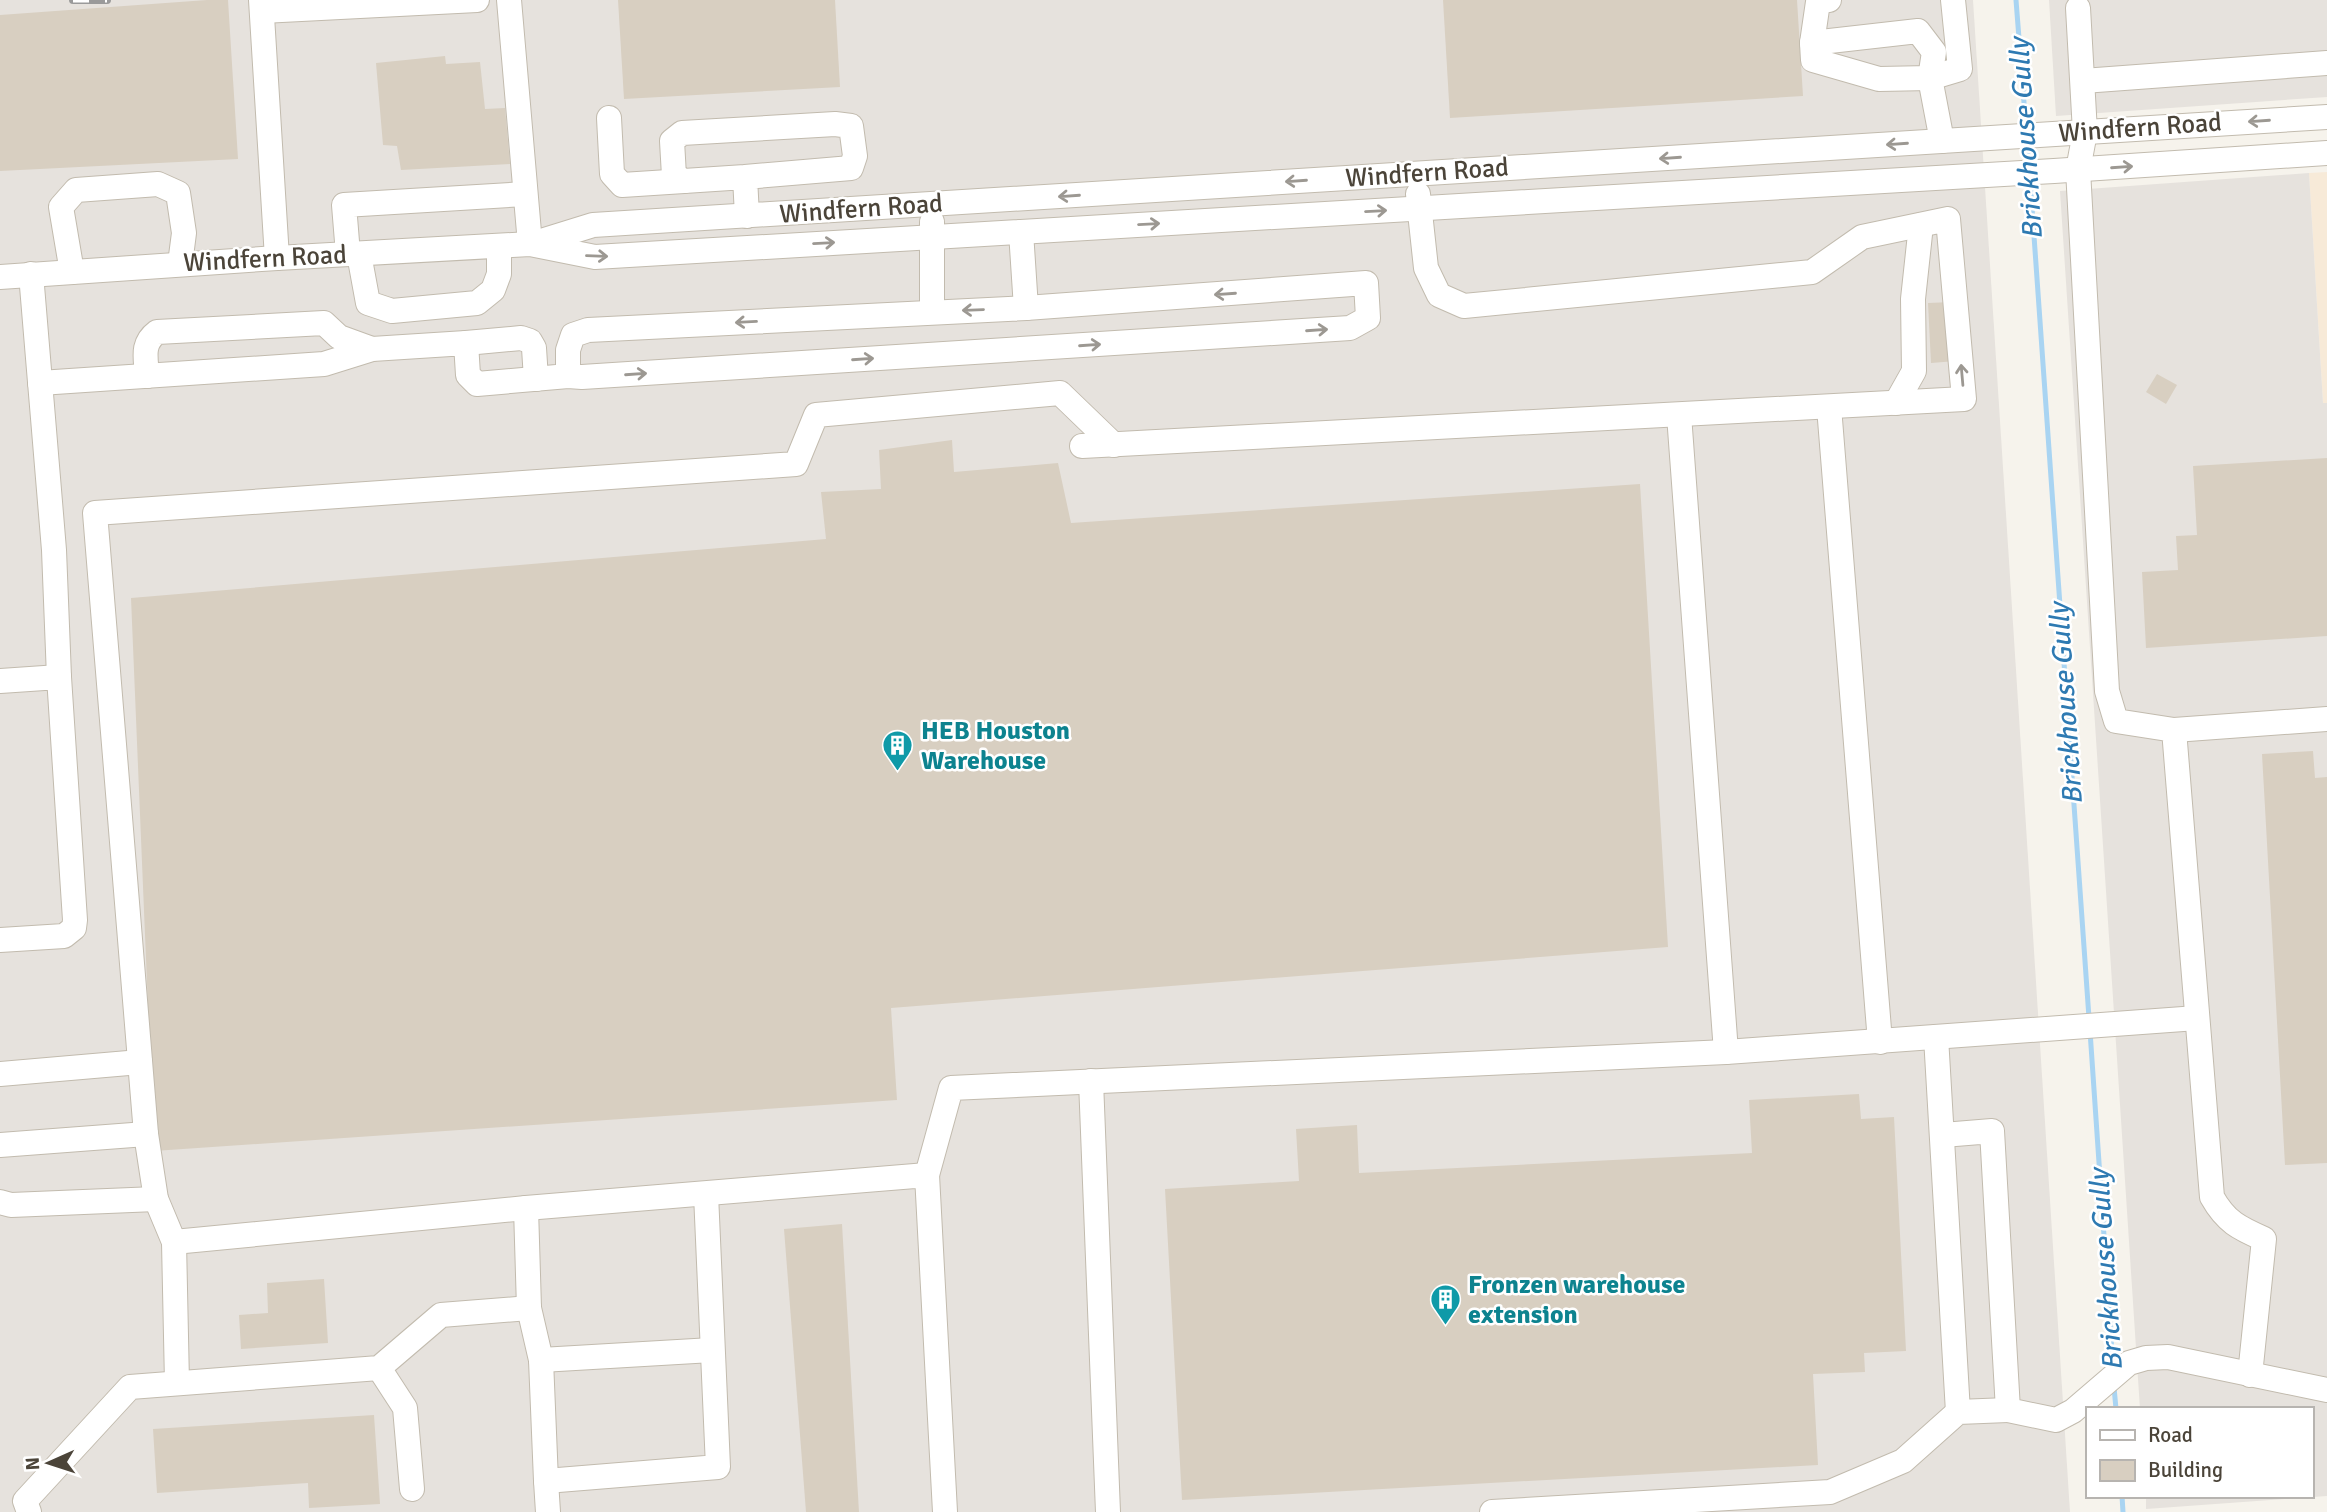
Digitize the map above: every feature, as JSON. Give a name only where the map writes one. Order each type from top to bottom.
[{"type":"street","points":[[277,258],[261,6],[477,0]]},
{"type":"street","points":[[509,0],[530,244]]},
{"type":"street","points":[[1829,0],[1818,2],[1812,43],[1813,60],[1879,79],[1930,78],[1960,69],[1953,0]]},
{"type":"street","points":[[2078,8],[2085,132],[2066,171],[2107,691],[2116,721],[2174,730],[2327,719]]},
{"type":"street","points":[[1812,43],[1918,31],[1934,52],[1930,78],[1942,141]]},
{"type":"street","points":[[2083,81],[2327,64]]},
{"type":"street","name":"Windfern Road","points":[[0,276],[530,244],[593,225],[2327,117]]},
{"type":"street","points":[[609,118],[612,174],[622,184],[684,181],[745,177],[851,168],[855,156],[851,126],[835,124],[682,133],[672,141],[674,176],[684,181]]},
{"type":"street","name":"Windfern Road","points":[[530,244],[595,257],[2066,171],[2327,152]]},
{"type":"street","points":[[1082,446],[1964,400],[1948,219],[1862,237],[1812,272],[1464,306],[1439,295],[1426,268],[1418,209],[1418,174]]},
{"type":"street","points":[[745,177],[747,216]]},
{"type":"street","points":[[72,272],[61,207],[76,190],[158,184],[178,193],[184,233],[180,264]]},
{"type":"street","points":[[499,246],[499,274],[493,290],[477,303],[392,311],[368,303],[353,254],[344,205],[525,194]]},
{"type":"street","points":[[932,204],[932,312]]},
{"type":"street","points":[[1896,403],[1914,371],[1913,299],[1921,225]]},
{"type":"street","points":[[1021,232],[1026,308]]},
{"type":"street","points":[[0,940],[64,936],[74,928],[75,920],[59,677],[54,550],[32,274]]},
{"type":"street","points":[[466,343],[468,375],[477,384],[568,376],[1350,328],[1368,318],[1366,283],[1026,308],[587,330],[573,335],[568,349],[568,376]]},
{"type":"street","points":[[147,376],[145,346],[149,337],[157,332],[324,323],[339,337],[372,349]]},
{"type":"street","points":[[40,383],[324,364],[372,349],[521,338],[530,341],[534,348],[536,379]]},
{"type":"street","points":[[177,1383],[174,1242],[156,1199],[146,1134],[95,513],[796,464],[816,415],[1060,393],[1114,444]]},
{"type":"street","points":[[1829,407],[1880,1042]]},
{"type":"street","points":[[1679,415],[1726,1052]]},
{"type":"street","points":[[0,681],[59,677]]},
{"type":"street","points":[[2174,730],[2212,1197],[2221,1214],[2235,1226],[2264,1239],[2250,1375]]},
{"type":"street","points":[[945,1512],[927,1175],[951,1087],[1726,1052],[2197,1018]]},
{"type":"street","points":[[1936,1037],[1958,1412]]},
{"type":"street","points":[[0,1074],[140,1062]]},
{"type":"street","points":[[1091,1081],[1108,1512]]},
{"type":"street","points":[[1943,1135],[1992,1131],[2008,1410]]},
{"type":"street","points":[[0,1145],[146,1134]]},
{"type":"street","points":[[174,1242],[526,1208],[927,1175]]},
{"type":"street","points":[[546,1481],[719,1467],[706,1194]]},
{"type":"street","points":[[0,1202],[11,1205],[156,1199]]},
{"type":"street","points":[[526,1208],[529,1308],[541,1360],[548,1512]]},
{"type":"street","points":[[29,1512],[25,1501],[130,1387],[379,1368],[441,1315],[529,1308]]},
{"type":"street","points":[[541,1360],[712,1350]]},
{"type":"street","points":[[1492,1512],[1830,1492],[1903,1461],[1958,1412],[2008,1410],[2056,1420],[2073,1411],[2129,1363],[2146,1358],[2168,1357],[2327,1390]]},
{"type":"street","points":[[379,1368],[405,1408],[412,1489]]},
{"type":"shaded area","points":[[0,0],[1973,0],[2070,1512],[0,1512]]},
{"type":"shaded area","points":[[2049,0],[2327,0],[2327,97],[2056,116]]},
{"type":"shaded area","points":[[2327,172],[2327,403],[2323,403],[2309,173]]},
{"type":"shaded area","points":[[2309,173],[2323,403],[2327,403],[2327,1496],[2313,1497],[2313,1407],[2140,1407],[2060,191]]},
{"type":"shaded area","points":[[2146,1498],[2299,1498],[2146,1509]]},
{"type":"building","points":[[228,0],[238,159],[0,171],[0,15]]},
{"type":"building","points":[[618,0],[835,0],[840,87],[624,99]]},
{"type":"building","points":[[1443,0],[1797,0],[1803,96],[1450,118]]},
{"type":"building","points":[[445,56],[446,64],[480,62],[485,109],[505,108],[510,164],[401,170],[397,146],[383,145],[376,63]]},
{"type":"building","points":[[1952,302],[1956,361],[1931,363],[1928,303]]},
{"type":"building","points":[[2157,374],[2177,385],[2166,404],[2146,392]]},
{"type":"building","name":"HEB Houston Warehouse","points":[[952,440],[954,472],[1058,463],[1071,523],[1640,484],[1668,947],[891,1008],[897,1100],[154,1151],[131,598],[826,539],[821,492],[881,489],[879,450]]},
{"type":"building","points":[[2327,458],[2327,636],[2146,648],[2142,572],[2178,570],[2176,536],[2197,535],[2193,466]]},
{"type":"building","points":[[2313,751],[2315,778],[2327,777],[2327,1163],[2285,1165],[2262,754]]},
{"type":"building","points":[[1859,1094],[1861,1119],[1894,1117],[1906,1351],[1864,1353],[1865,1372],[1813,1374],[1818,1465],[1182,1500],[1165,1189],[1299,1181],[1296,1129],[1357,1125],[1359,1173],[1752,1153],[1749,1100]]},
{"type":"building","points":[[842,1224],[859,1512],[806,1512],[784,1229]]},
{"type":"building","points":[[324,1279],[328,1343],[241,1349],[239,1315],[268,1313],[267,1283]]},
{"type":"building","points":[[374,1415],[380,1504],[309,1508],[308,1483],[157,1493],[153,1429]]},
{"type":"waterway","name":"Brickhouse Gully","points":[[2016,0],[2026,128]]},
{"type":"waterway","name":"Brickhouse Gully","points":[[2027,141],[2029,166]]},
{"type":"waterway","name":"Brickhouse Gully","points":[[2030,179],[2089,1018]]},
{"type":"waterway","name":"Brickhouse Gully","points":[[2090,1031],[2113,1367]]},
{"type":"waterway","name":"Brickhouse Gully","points":[[2114,1387],[2116,1407]]},
{"type":"waterway","name":"Brickhouse Gully","points":[[2122,1498],[2123,1512]]},
{"type":"railway","points":[[73,0],[107,0]]},
{"type":"place","name":"HEB Houston Warehouse","points":[[898,773]]},
{"type":"place","name":"Fronzen warehouse extension","points":[[1445,1327]]}]
